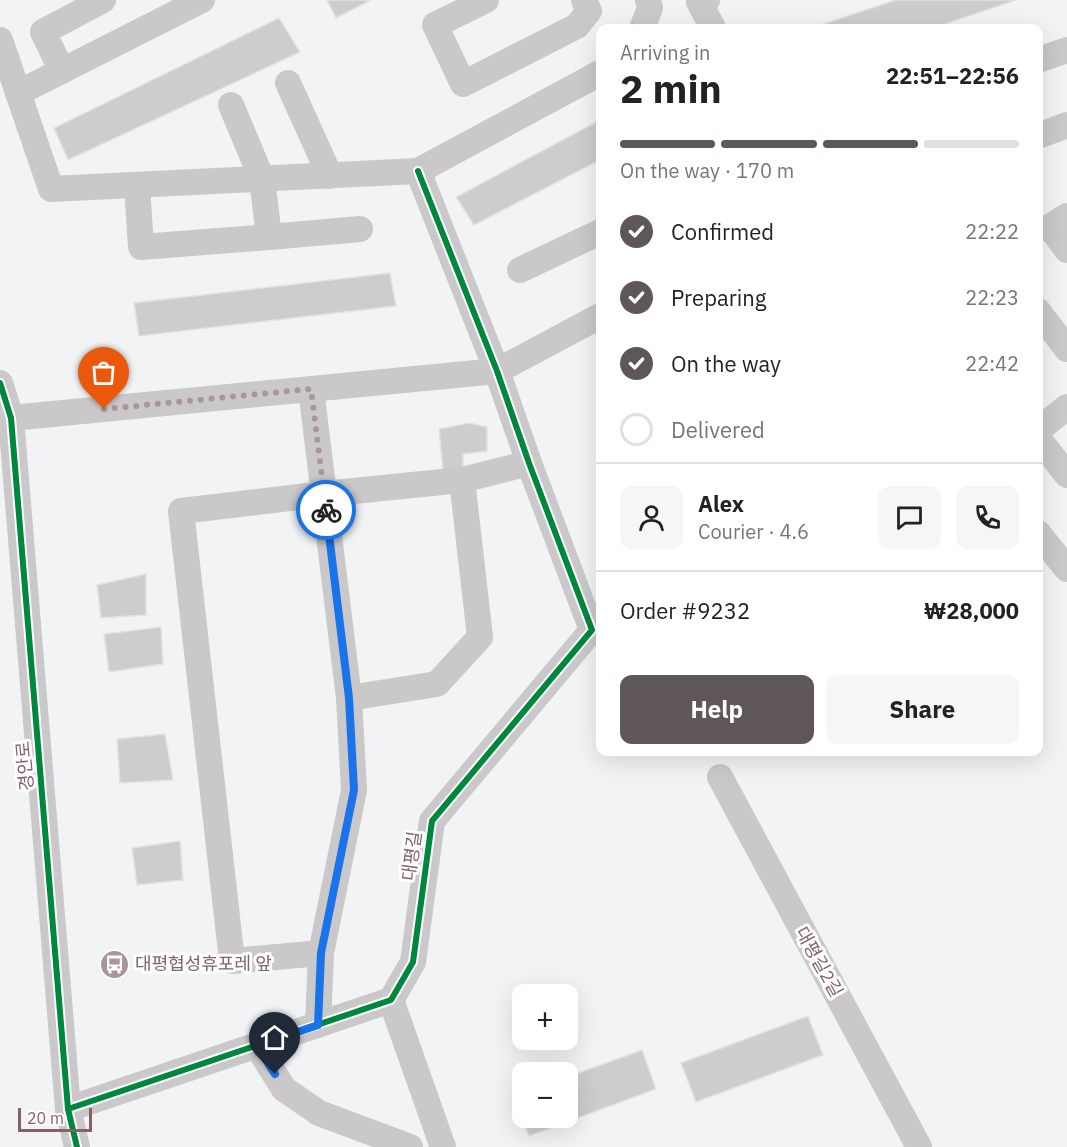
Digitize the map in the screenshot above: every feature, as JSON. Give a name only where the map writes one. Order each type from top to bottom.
[{"type":"street","points":[[62,71],[43,32],[104,0]]},
{"type":"street","points":[[18,93],[202,0]]},
{"type":"street","points":[[486,0],[435,25],[463,84],[577,26],[589,11],[584,0]]},
{"type":"street","points":[[644,24],[650,8],[648,0]]},
{"type":"street","points":[[707,0],[699,2],[711,24]]},
{"type":"street","points":[[0,40],[51,189],[418,171],[596,75]]},
{"type":"street","points":[[1043,58],[1067,50]]},
{"type":"street","points":[[288,83],[330,176]]},
{"type":"street","points":[[231,105],[262,179],[269,237]]},
{"type":"street","points":[[1043,134],[1067,125]]},
{"type":"street","name":"대평길","points":[[391,1000],[413,962],[432,821],[592,630],[497,371],[418,171]]},
{"type":"street","points":[[137,184],[141,247],[360,229]]},
{"type":"street","points":[[1052,224],[1067,249]]},
{"type":"street","points":[[520,270],[596,234]]},
{"type":"street","points":[[11,418],[497,371],[596,318]]},
{"type":"street","points":[[1043,318],[1067,349]]},
{"type":"street","name":"경안로","points":[[0,383],[11,418],[68,1109],[77,1147]]},
{"type":"street","points":[[311,389],[349,698],[354,790],[321,953],[318,1025]]},
{"type":"street","points":[[1043,426],[1067,407]]},
{"type":"street","points":[[1043,444],[1067,475]]},
{"type":"street","points":[[321,953],[232,961],[181,511],[462,480],[529,463]]},
{"type":"street","points":[[349,698],[437,684],[480,638],[462,480]]},
{"type":"street","points":[[1043,539],[1067,569]]},
{"type":"street","name":"대평길2길","points":[[720,777],[919,1147]]},
{"type":"street","points":[[68,1109],[391,1000],[443,1147]]},
{"type":"street","points":[[257,1046],[284,1089],[318,1113],[410,1147]]},
{"type":"building","points":[[327,0],[371,0],[336,18]]},
{"type":"building","points":[[895,0],[1016,0],[945,24],[824,24]]},
{"type":"building","points":[[279,18],[300,52],[68,160],[54,128]]},
{"type":"building","points":[[596,122],[596,162],[474,225],[456,197]]},
{"type":"building","points":[[390,273],[396,306],[139,336],[134,303]]},
{"type":"building","points":[[469,423],[487,427],[487,451],[463,454],[463,468],[443,471],[439,429]]},
{"type":"building","points":[[146,574],[146,615],[101,618],[97,585]]},
{"type":"building","points":[[161,627],[163,664],[109,672],[104,634]]},
{"type":"building","points":[[165,734],[173,780],[120,783],[117,739]]},
{"type":"building","points":[[180,841],[183,880],[137,885],[132,848]]},
{"type":"building","points":[[808,1016],[823,1055],[696,1102],[681,1063]]},
{"type":"building","points":[[642,1050],[656,1089],[578,1118],[578,1073]]},
{"type":"building","points":[[526,1128],[551,1128],[529,1136]]},
{"type":"cycle path","points":[[68,1109],[391,1000],[413,962],[432,821],[592,630],[497,371],[418,171]]},
{"type":"cycle path","points":[[0,383],[11,418],[68,1109],[77,1147]]},
{"type":"way so far","points":[[104,409],[311,389],[326,510]]},
{"type":"place","name":"대평협성휴포레 앞","points":[[114,964]]},
{"type":"route","points":[[275,1074],[257,1046],[318,1025],[321,953],[354,790],[349,698],[326,510]]}]
